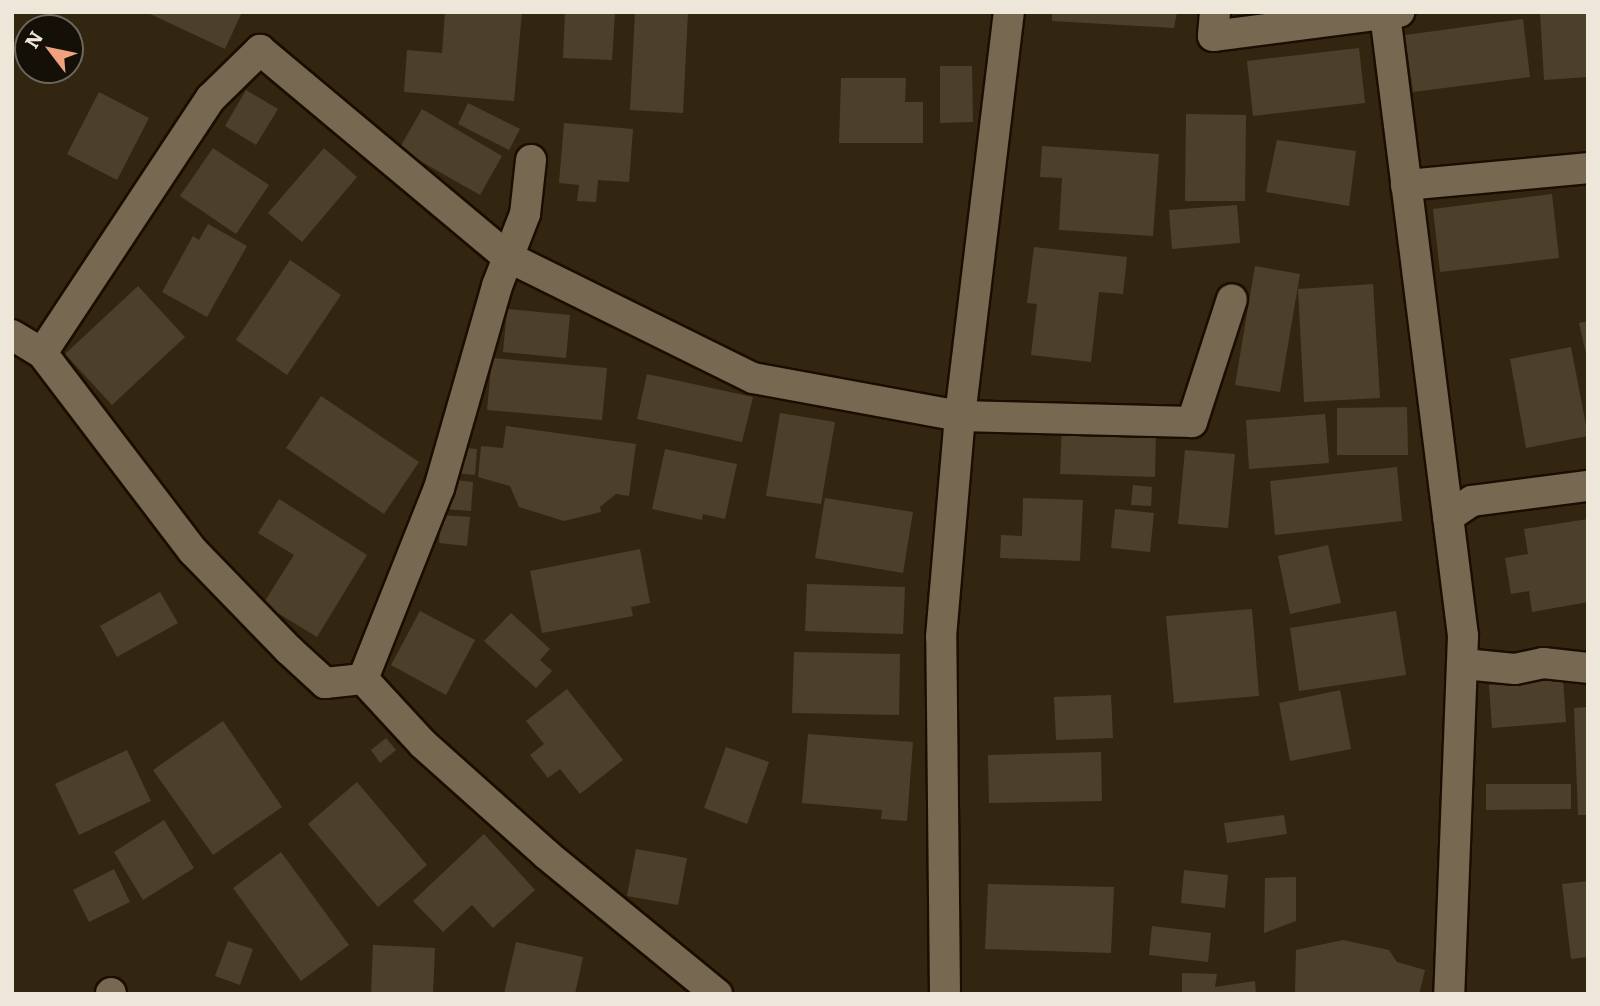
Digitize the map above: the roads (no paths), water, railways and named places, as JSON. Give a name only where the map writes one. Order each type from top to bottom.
[{"type":"street","points":[[945,994],[941,637],[960,416],[1009,12]]},
{"type":"street","points":[[1215,12],[1213,36],[1392,13],[1406,185],[1464,664],[1449,994]]},
{"type":"street","points":[[41,354],[211,98],[260,50],[508,257],[753,378],[960,416],[1192,422],[1232,299]]},
{"type":"street","points":[[363,678],[439,488],[508,257],[526,214],[531,160]]},
{"type":"street","points":[[1406,185],[1588,168]]},
{"type":"street","points":[[12,335],[41,354],[193,551],[289,650],[325,683],[363,678]]},
{"type":"street","points":[[1448,517],[1472,501],[1588,486]]},
{"type":"street","points":[[1464,664],[1515,669],[1543,663],[1588,668]]},
{"type":"street","points":[[363,678],[423,744],[506,818],[717,994]]}]
